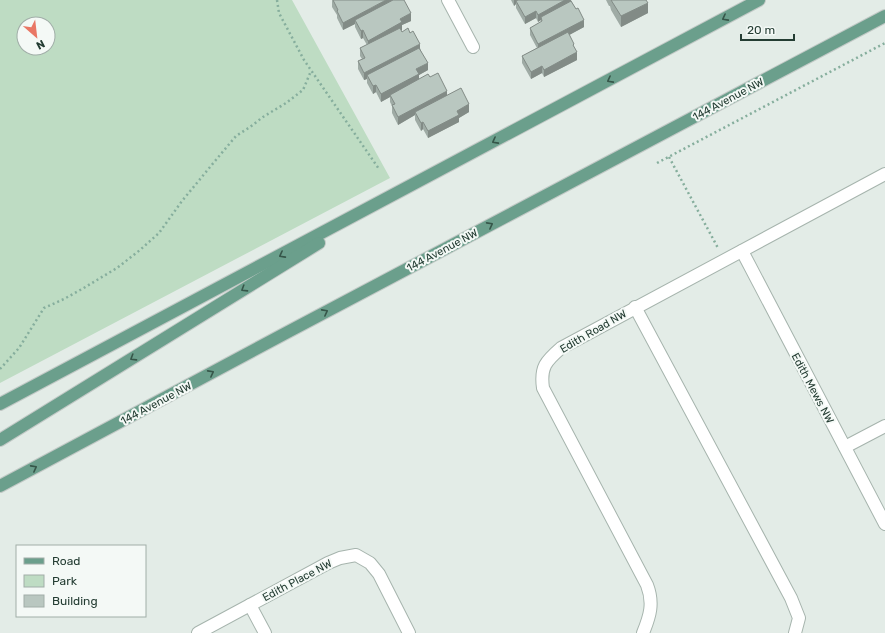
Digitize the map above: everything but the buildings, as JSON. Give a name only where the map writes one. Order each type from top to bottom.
[{"type":"main road","points":[[0,404],[759,0]]},
{"type":"main road","name":"144 Avenue NW","points":[[0,486],[885,16]]},
{"type":"main road","points":[[0,440],[420,181]]},
{"type":"street","points":[[448,0],[473,46]]},
{"type":"street","name":"Edith Road NW","points":[[643,633],[650,610],[650,594],[647,585],[544,388],[542,373],[547,362],[551,356],[561,348],[885,174]]},
{"type":"street","name":"Edith Mews NW","points":[[742,251],[885,524]]},
{"type":"street","points":[[635,307],[791,598],[799,618],[795,633]]},
{"type":"street","points":[[845,447],[885,426]]},
{"type":"street","name":"Edith Place NW","points":[[198,633],[328,563],[340,558],[356,555],[370,563],[379,574],[409,633]]},
{"type":"street","points":[[250,605],[265,633]]},
{"type":"path","points":[[277,0],[279,13],[304,60],[379,169]]},
{"type":"path","points":[[657,163],[885,43]]},
{"type":"path","points":[[0,369],[19,348],[44,308],[64,299],[117,268],[140,250],[159,233],[182,201],[236,136],[303,90],[311,71]]},
{"type":"path","points":[[669,157],[718,249]]},
{"type":"green space","points":[[0,0],[292,0],[390,178],[0,383]]}]
